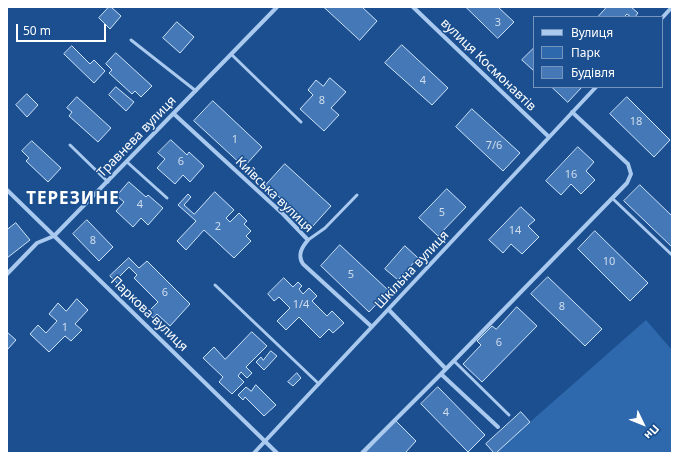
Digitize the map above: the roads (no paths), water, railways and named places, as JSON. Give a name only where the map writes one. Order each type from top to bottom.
[{"type":"street","name":"Травнева вулиця","points":[[7,274],[37,243],[54,236],[277,7]]},
{"type":"street","name":"вулиця Космонавтів","points":[[413,7],[550,137]]},
{"type":"street","points":[[663,17],[672,7]]},
{"type":"street","name":"Шкільна вулиця","points":[[254,453],[595,88]]},
{"type":"street","points":[[362,453],[454,361],[627,183],[631,174],[628,164],[572,112]]},
{"type":"street","name":"Київська вулиця","points":[[174,114],[283,214],[308,240],[301,248],[300,260],[372,327]]},
{"type":"street","name":"Паркова вулиця","points":[[7,190],[277,453]]},
{"type":"street","points":[[389,310],[446,368]]},
{"type":"street","points":[[441,374],[498,427]]},
{"type":"lane","points":[[131,40],[196,91]]},
{"type":"lane","points":[[231,54],[301,122]]},
{"type":"lane","points":[[70,145],[108,182]]},
{"type":"lane","points":[[126,162],[167,198]]},
{"type":"lane","points":[[308,240],[325,228],[358,195]]},
{"type":"lane","points":[[612,198],[672,255]]},
{"type":"lane","points":[[215,285],[319,384]]},
{"type":"lane","points":[[454,361],[509,415]]},
{"type":"district","name":"ТЕРЕЗИНЕ","points":[[73,199]]}]
